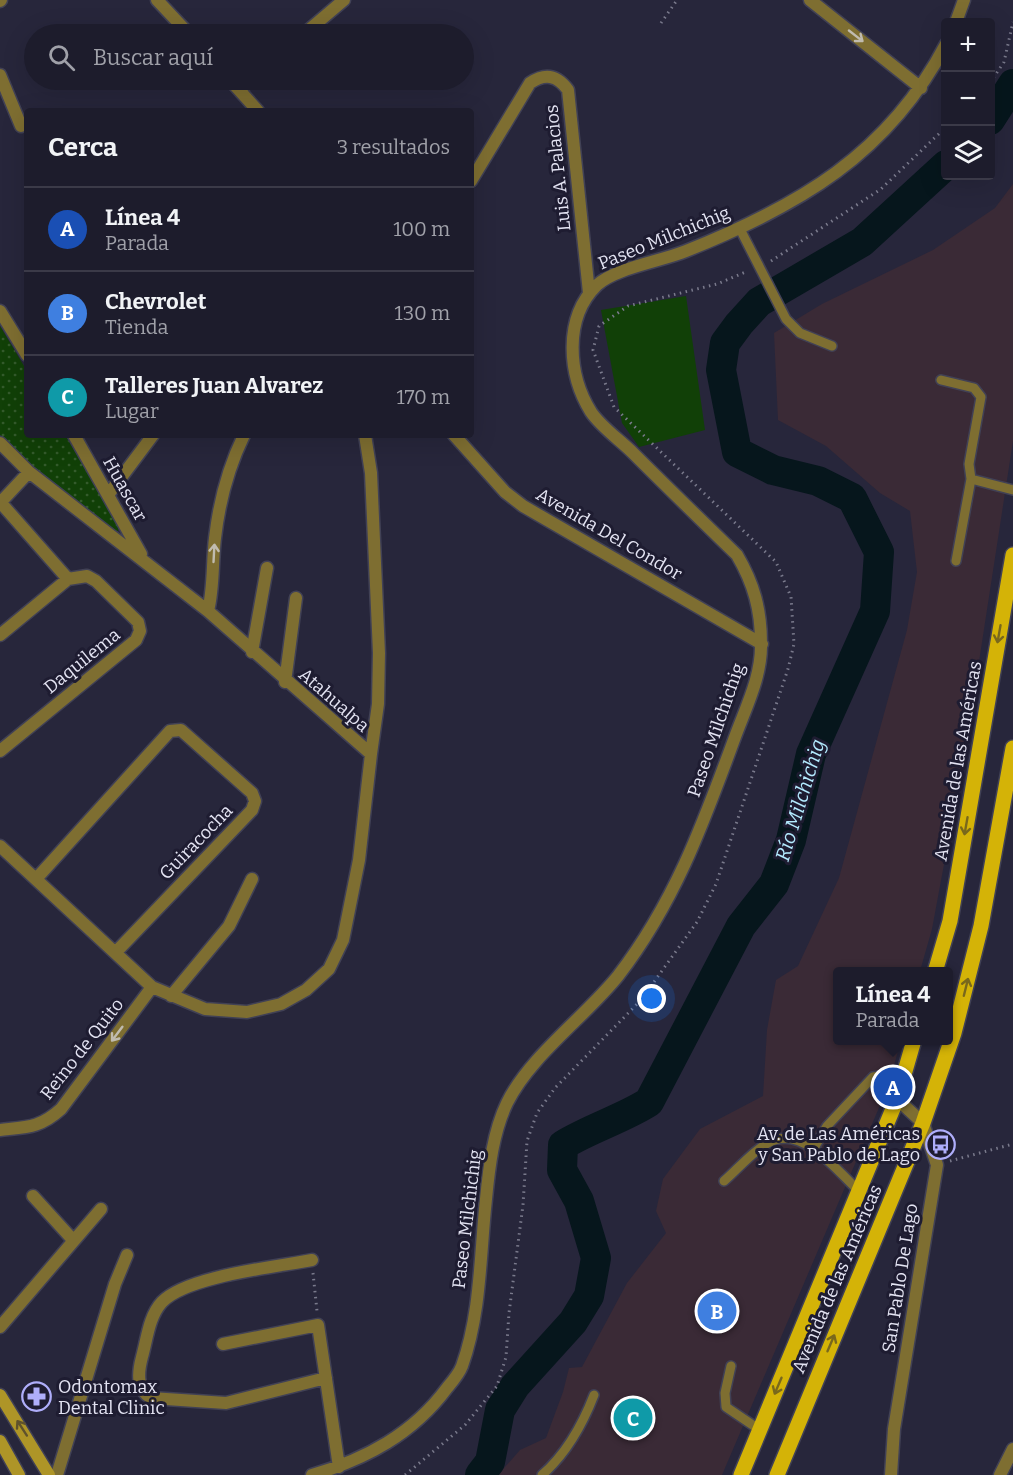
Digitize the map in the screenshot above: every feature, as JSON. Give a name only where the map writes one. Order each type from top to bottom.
[{"type":"main road","name":"Avenida de las Américas","points":[[936,967],[950,921],[1013,555]]},
{"type":"main road","name":"Avenida de las Américas","points":[[953,1036],[981,926],[1013,748]]},
{"type":"main road","name":"Avenida de las Américas","points":[[741,1475],[897,1099],[913,1045]]},
{"type":"main road","name":"Avenida de las Américas","points":[[777,1475],[923,1123],[950,1045]]},
{"type":"main road","points":[[0,1395],[50,1475]]},
{"type":"main road","points":[[0,1441],[19,1475]]},
{"type":"street","points":[[157,0],[180,24]]},
{"type":"street","points":[[316,24],[344,0]]},
{"type":"street","points":[[810,0],[921,88]]},
{"type":"street","points":[[957,18],[964,0]]},
{"type":"street","name":"Paseo Milchichig","points":[[312,1475],[339,1467],[378,1449],[408,1431],[437,1401],[462,1369],[473,1325],[495,1138],[507,1103],[566,1029],[615,980],[643,942],[670,898],[703,822],[758,674],[762,644],[758,601],[752,581],[737,555],[592,412],[571,357],[574,330],[590,293],[599,283],[673,256],[798,199],[864,152],[921,88],[941,51]]},
{"type":"street","points":[[0,75],[21,126]]},
{"type":"street","name":"Luis A. Palacios","points":[[474,176],[530,84],[538,78],[553,76],[561,80],[568,90],[590,293]]},
{"type":"street","points":[[239,90],[255,108]]},
{"type":"street","points":[[0,311],[24,350]]},
{"type":"street","name":"Huascar","points":[[76,438],[144,560]]},
{"type":"street","points":[[108,495],[151,438]]},
{"type":"street","points":[[208,611],[213,593],[215,536],[229,474],[243,438]]},
{"type":"street","points":[[365,438],[371,473],[379,652],[378,704],[371,754]]},
{"type":"street","name":"Avenida Del Condor","points":[[457,438],[505,492],[523,506],[762,644]]},
{"type":"street","name":"Atahualpa","points":[[0,443],[29,472],[208,611],[285,681],[371,754],[367,806],[348,925],[329,969],[306,990],[281,1004],[247,1012],[206,1009],[152,987],[0,846]]},
{"type":"street","points":[[0,635],[68,579],[0,503],[29,472]]},
{"type":"street","points":[[252,652],[267,568]]},
{"type":"street","name":"Daquilema","points":[[0,751],[136,640],[140,631],[138,622],[96,581],[87,576],[68,579]]},
{"type":"street","points":[[285,681],[296,598]]},
{"type":"street","name":"Guiracocha","points":[[36,879],[170,731],[182,730],[252,793],[255,801],[252,810],[116,952]]},
{"type":"street","points":[[171,996],[229,926],[252,879]]},
{"type":"street","name":"Reino de Quito","points":[[0,1130],[29,1127],[46,1122],[61,1109],[152,987]]},
{"type":"street","name":"San Pablo De Lago","points":[[891,1475],[894,1429],[937,1165],[923,1123],[897,1099]]},
{"type":"street","points":[[33,1196],[73,1240]]},
{"type":"street","points":[[0,1327],[101,1209]]},
{"type":"street","points":[[57,1475],[115,1284],[127,1255]]},
{"type":"street","points":[[312,1260],[209,1280],[186,1287],[163,1300],[153,1315],[140,1367],[140,1386],[143,1393],[151,1398],[226,1402],[326,1378]]},
{"type":"street","points":[[224,1344],[318,1325],[339,1467]]},
{"type":"street","points":[[1000,1475],[1013,1449]]},
{"type":"lane","points":[[740,227],[786,319],[800,333],[832,345]]},
{"type":"lane","points":[[941,380],[974,388],[981,397],[969,464],[971,479],[956,561]]},
{"type":"lane","points":[[971,479],[1013,490]]},
{"type":"lane","points":[[814,1148],[827,1126],[873,1077],[905,1072]]},
{"type":"lane","points":[[724,1181],[775,1140],[786,1138],[814,1148],[859,1191]]},
{"type":"lane","points":[[731,1366],[725,1393],[726,1407],[760,1430]]},
{"type":"lane","points":[[542,1475],[553,1465],[581,1427],[594,1395]]},
{"type":"path","points":[[661,23],[677,0]]},
{"type":"path","points":[[995,76],[1004,62],[1013,22]]},
{"type":"path","points":[[405,1475],[465,1425],[497,1386],[506,1357],[509,1312],[523,1205],[527,1141],[537,1113],[555,1088],[641,1000],[697,921],[716,884],[795,644],[791,597],[776,562],[614,407],[593,350],[599,326],[628,306],[717,284],[759,266],[881,189],[941,131]]},
{"type":"path","points":[[937,1165],[1013,1144]]},
{"type":"path","points":[[312,1260],[318,1325]]},
{"type":"shaded area","points":[[1013,184],[1013,441],[966,746],[932,929],[921,967],[833,967],[833,1045],[900,1045],[887,1089],[722,1475],[498,1475],[520,1450],[546,1438],[569,1368],[582,1367],[627,1283],[666,1233],[656,1211],[663,1179],[700,1129],[763,1096],[767,1030],[776,980],[798,966],[839,878],[907,630],[917,572],[910,511],[880,493],[826,446],[778,420],[774,333],[822,304],[933,250],[995,208]]},
{"type":"green space","points":[[686,296],[705,430],[639,447],[622,423],[601,310]]},
{"type":"green space","points":[[0,326],[24,366],[24,438],[67,438],[119,526],[118,531],[114,531],[32,468],[0,435]]},
{"type":"waterway","name":"Río Milchichig","points":[[995,112],[1013,84]]},
{"type":"waterway","name":"Río Milchichig","points":[[480,1475],[490,1462],[500,1410],[515,1386],[573,1322],[589,1296],[596,1258],[579,1201],[562,1170],[563,1145],[649,1102],[741,926],[774,884],[791,840],[811,754],[875,611],[879,552],[852,498],[818,481],[773,470],[737,452],[721,370],[725,343],[759,302],[862,242],[941,170]]},
{"type":"place","name":"Línea 4","points":[[893,1087]]},
{"type":"place","name":"Av. de Las Américas y San Pablo de Lago","points":[[941,1144]]},
{"type":"place","name":"Chevrolet","points":[[717,1311]]},
{"type":"place","name":"Odontomax Dental Clinic","points":[[37,1397]]},
{"type":"place","name":"Talleres Juan Alvarez","points":[[633,1418]]}]
